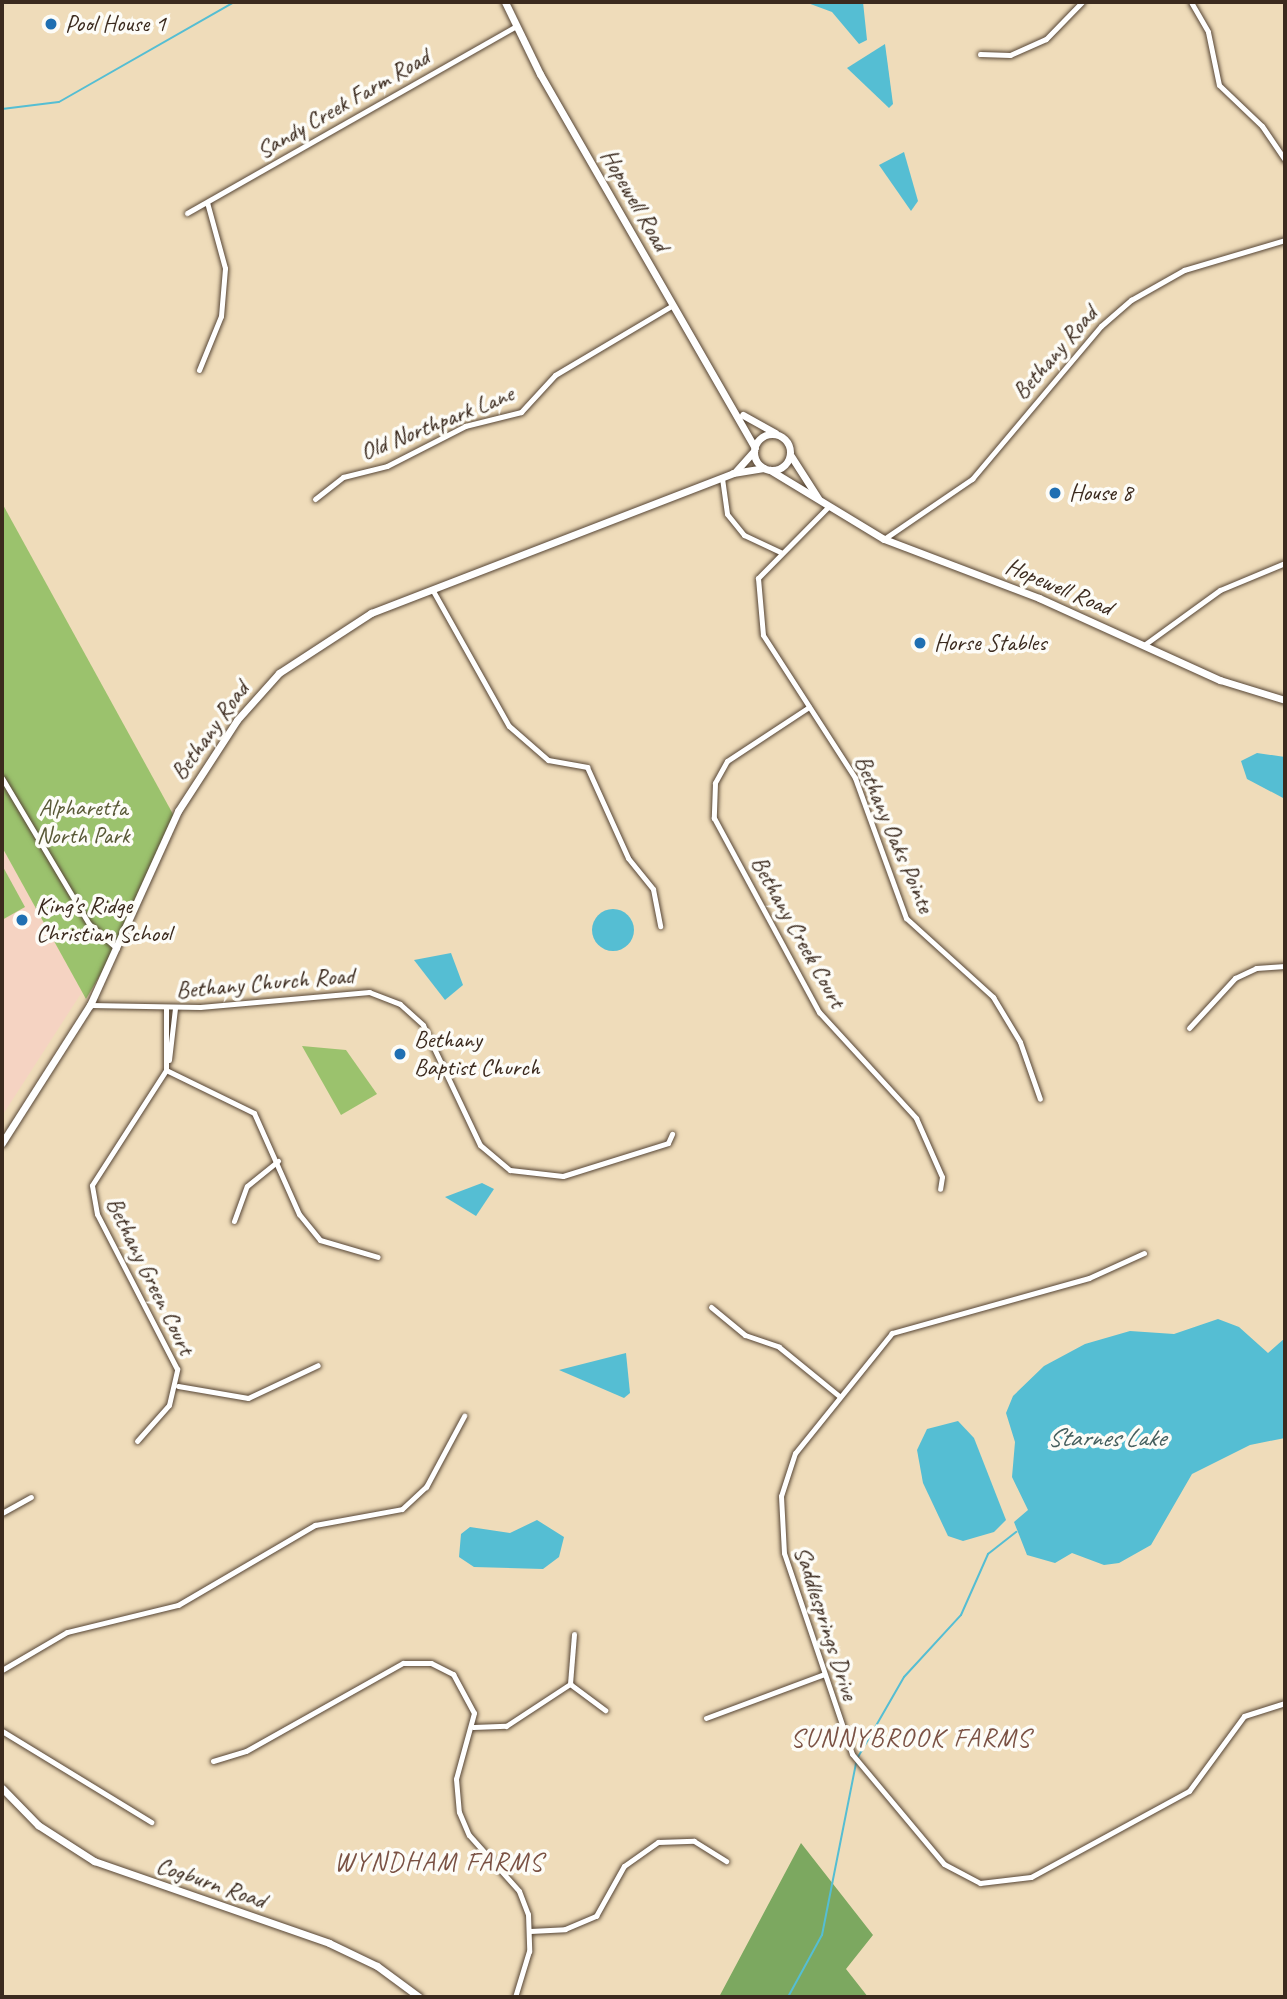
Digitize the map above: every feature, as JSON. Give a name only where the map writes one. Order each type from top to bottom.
[{"type":"street","name":"Hopewell Road","points":[[505,2],[673,305],[740,412],[755,449]]},
{"type":"street","points":[[980,54],[1005,56],[1029,48],[1066,25],[1082,2]]},
{"type":"street","points":[[1191,2],[1208,32],[1219,85],[1268,133],[1285,160]]},
{"type":"street","name":"Sandy Creek Farm Road","points":[[187,213],[516,26]]},
{"type":"street","points":[[199,370],[220,316],[225,268],[220,233],[206,202]]},
{"type":"street","name":"Bethany Road","points":[[884,539],[972,480],[1101,327],[1131,300],[1184,270],[1285,240]]},
{"type":"street","name":"Old Northpark Lane","points":[[315,499],[343,477],[387,467],[465,426],[521,412],[555,376],[673,305]]},
{"type":"street","name":"Hopewell Road","points":[[740,412],[778,435]]},
{"type":"street","points":[[778,435],[790,453],[781,468],[767,469],[755,449],[761,438],[778,435]]},
{"type":"street","name":"Bethany Road","points":[[733,473],[755,449]]},
{"type":"street","name":"Hopewell Road","points":[[790,453],[793,466],[821,501]]},
{"type":"street","name":"Hopewell Road","points":[[767,469],[884,539],[1285,700]]},
{"type":"street","name":"Bethany Road","points":[[2,1143],[90,1005],[169,827],[250,703],[330,635],[432,589],[733,473],[767,469]]},
{"type":"street","points":[[722,478],[727,514],[744,535],[769,541],[779,552]]},
{"type":"street","name":"Bethany Oaks Pointe","points":[[828,507],[779,552],[758,578],[756,610],[766,643],[855,778],[906,918],[993,997],[1020,1042],[1040,1099]]},
{"type":"street","points":[[1144,645],[1220,590],[1285,563]]},
{"type":"street","points":[[432,589],[509,726],[548,760],[587,767],[628,858],[653,889],[660,926]]},
{"type":"street","name":"Bethany Creek Court","points":[[809,707],[727,761],[715,783],[714,818],[819,1012],[916,1118],[942,1177],[940,1189]]},
{"type":"street","points":[[2,778],[89,924],[117,948]]},
{"type":"street","points":[[1189,1028],[1235,978],[1256,968],[1285,967]]},
{"type":"street","name":"Bethany Church Road","points":[[90,1005],[175,1008],[343,990],[388,998],[429,1035],[486,1153],[522,1175],[563,1176],[668,1143],[672,1134]]},
{"type":"street","name":"Bethany Green Court","points":[[137,1441],[178,1386],[172,1354],[92,1194],[97,1169],[166,1070],[166,1008]]},
{"type":"street","points":[[168,1063],[175,1008]]},
{"type":"street","points":[[166,1070],[254,1113],[314,1235],[337,1250],[378,1257]]},
{"type":"street","points":[[234,1221],[247,1186],[278,1161]]},
{"type":"street","name":"Saddlesprings Drive","points":[[1144,1253],[1089,1278],[901,1328],[839,1396],[795,1453],[779,1510],[784,1553],[824,1674],[858,1763],[944,1864],[994,1885],[1031,1877],[1189,1791],[1244,1716],[1285,1703]]},
{"type":"street","points":[[711,1307],[745,1335],[779,1347],[839,1396]]},
{"type":"street","points":[[178,1386],[247,1398],[318,1365]]},
{"type":"street","points":[[2,1670],[67,1632],[178,1605],[315,1525],[402,1509],[426,1486],[464,1416]]},
{"type":"street","points":[[2,1513],[31,1497]]},
{"type":"street","points":[[570,1684],[574,1634]]},
{"type":"street","points":[[213,1760],[246,1751],[406,1662],[431,1663],[459,1680],[472,1702],[473,1727],[456,1779],[458,1812],[519,1891],[530,1931],[515,1997]]},
{"type":"street","points":[[706,1718],[824,1674]]},
{"type":"street","points":[[570,1684],[605,1710]]},
{"type":"street","points":[[473,1727],[506,1726],[570,1684]]},
{"type":"street","points":[[2,1731],[151,1822]]},
{"type":"street","name":"Cogburn Road","points":[[2,1788],[38,1825],[94,1861],[348,1951],[419,1997]]},
{"type":"street","points":[[530,1931],[565,1929],[596,1916],[624,1866],[659,1842],[694,1841],[726,1861]]},
{"type":"shaded area","name":"King's Ridge Christian School","points":[[2,847],[82,992],[2,1116]]},
{"type":"green space","name":"Alpharetta North Park","points":[[2,503],[174,816],[120,941],[86,999],[2,847]]},
{"type":"green space","points":[[2,865],[25,907],[2,920]]},
{"type":"green space","points":[[302,1046],[346,1050],[377,1094],[341,1115]]},
{"type":"green space","points":[[801,1843],[873,1935],[846,1969],[868,1997],[719,1997]]},
{"type":"water","points":[[805,2],[863,2],[867,40],[859,44],[832,12]]},
{"type":"water","points":[[885,44],[893,104],[889,108],[847,68]]},
{"type":"water","points":[[904,152],[918,201],[911,211],[879,165]]},
{"type":"water","points":[[1257,753],[1285,757],[1285,799],[1247,779],[1241,761]]},
{"type":"water","points":[[613,909],[628,915],[634,930],[628,945],[613,951],[598,945],[592,930],[598,915]]},
{"type":"water","points":[[451,953],[463,985],[445,1000],[414,960]]},
{"type":"water","points":[[482,1183],[494,1189],[476,1216],[445,1197]]},
{"type":"water","name":"Starnes Lake","points":[[1218,1319],[1239,1327],[1268,1353],[1285,1338],[1285,1438],[1250,1445],[1192,1474],[1151,1545],[1119,1563],[1104,1565],[1072,1553],[1055,1563],[1027,1555],[1014,1522],[1028,1510],[1012,1477],[1015,1442],[1006,1413],[1013,1396],[1044,1366],[1085,1344],[1130,1331],[1174,1334]]},
{"type":"water","points":[[626,1353],[630,1393],[624,1398],[559,1370]]},
{"type":"water","points":[[958,1421],[974,1438],[1006,1520],[994,1532],[963,1541],[948,1536],[923,1483],[917,1450],[927,1429]]},
{"type":"water","points":[[537,1520],[564,1537],[559,1557],[543,1569],[474,1567],[459,1557],[461,1534],[470,1527],[510,1533]]},
{"type":"waterway","points":[[2,109],[59,102],[234,2]]},
{"type":"waterway","points":[[858,1757],[904,1677],[961,1615],[988,1554],[1016,1532]]},
{"type":"waterway","points":[[788,1997],[822,1935],[856,1763]]},
{"type":"place","name":"Pool House 1","points":[[51,24]]},
{"type":"place","name":"House 8","points":[[1055,493]]},
{"type":"place","name":"Horse Stables","points":[[920,643]]},
{"type":"place","name":"King's Ridge Christian School","points":[[22,920]]},
{"type":"place","name":"Bethany Baptist Church","points":[[400,1054]]},
{"type":"district","name":"SUNNYBROOK FARMS","points":[[911,1738]]},
{"type":"district","name":"WYNDHAM FARMS","points":[[439,1862]]}]
